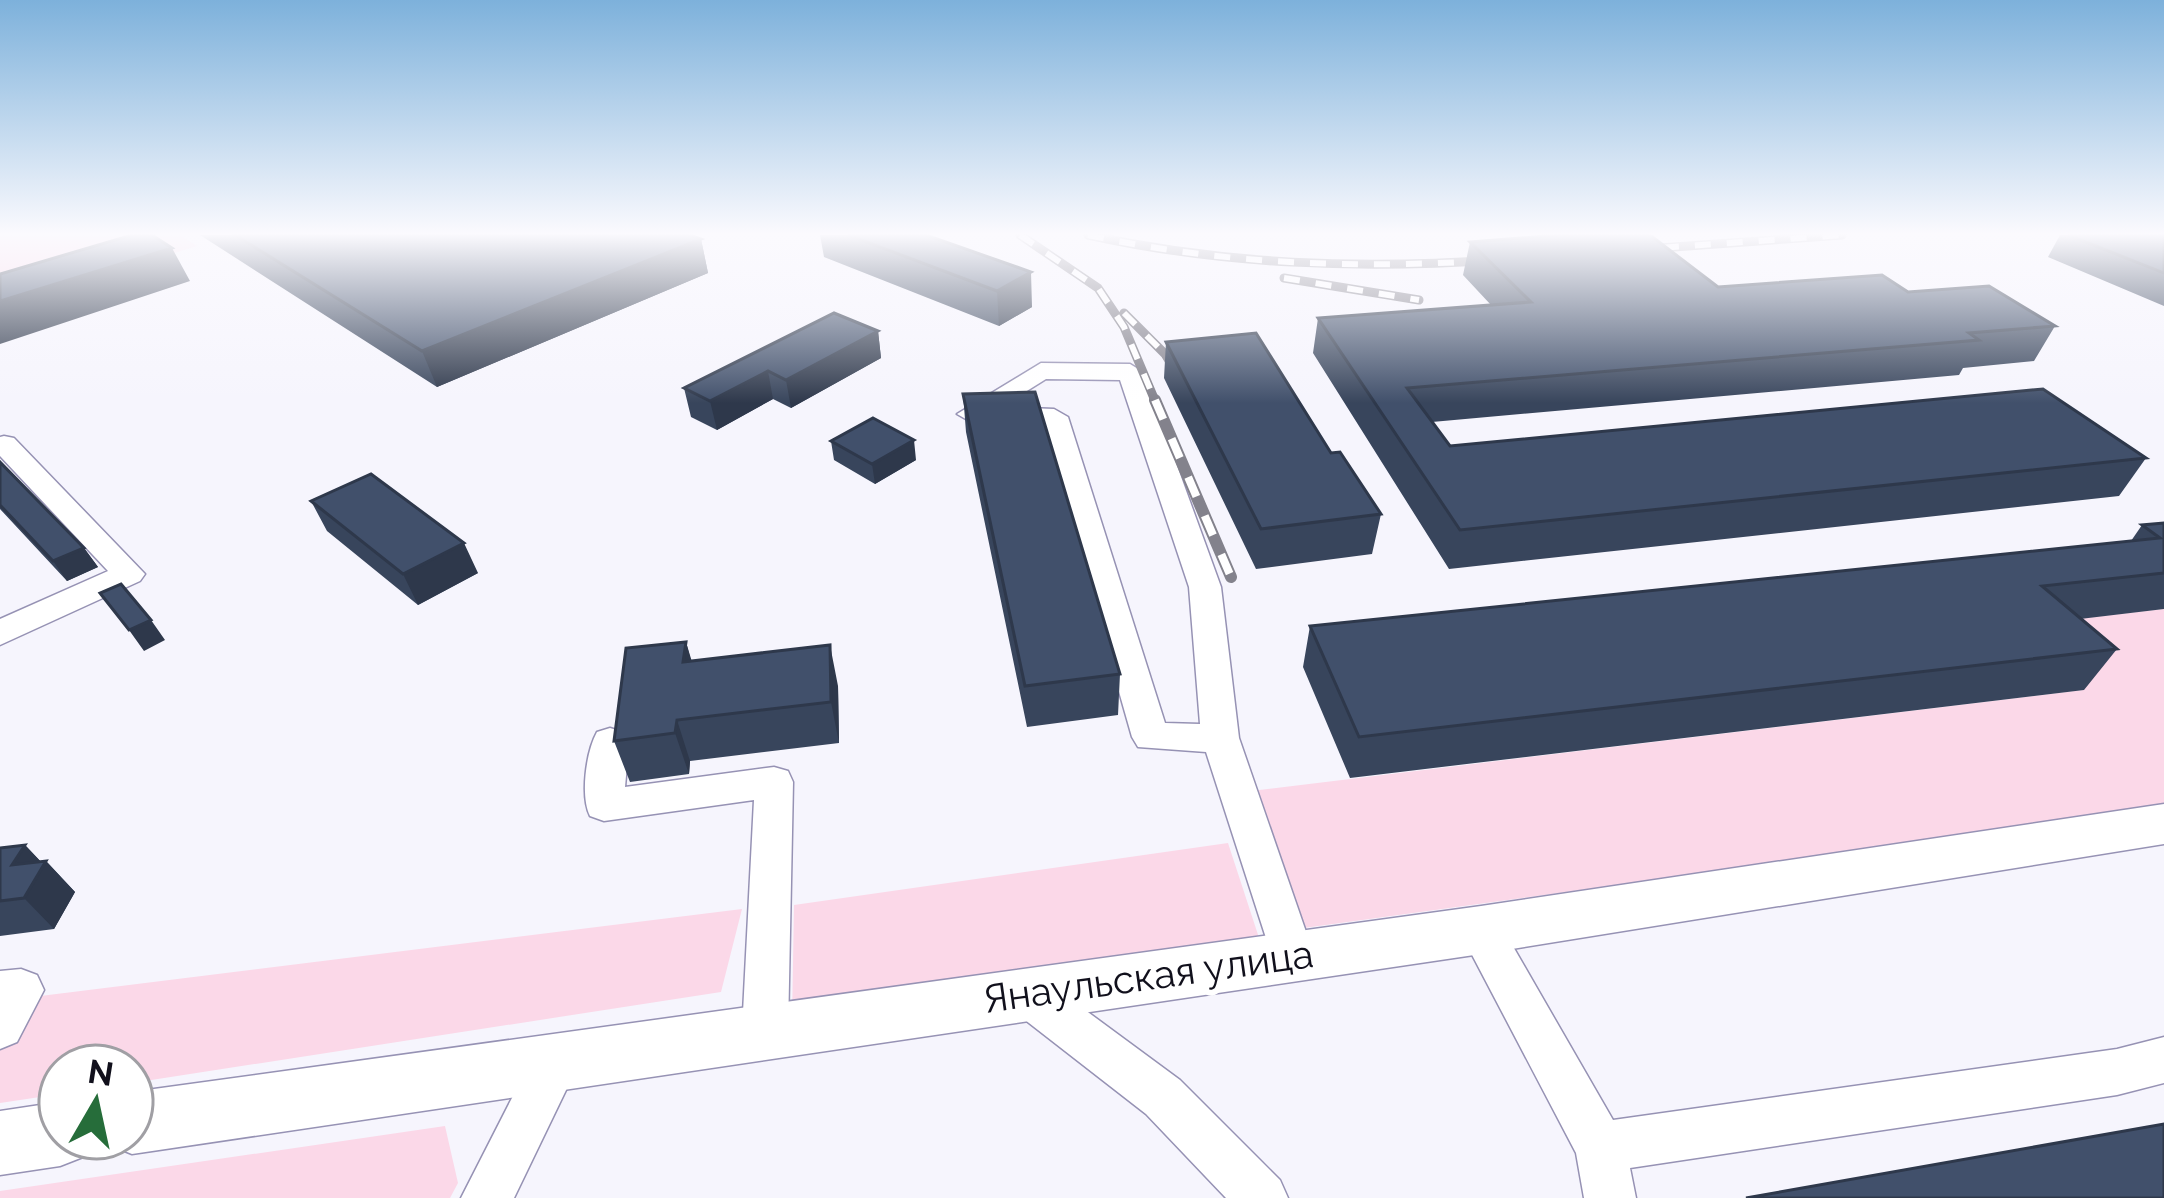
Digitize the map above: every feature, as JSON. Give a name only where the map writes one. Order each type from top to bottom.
[{"type":"main road","name":"Янаульская улица","points":[[156,1120],[1480,930],[2164,824]]},
{"type":"main road","points":[[0,1143],[36,1138]]},
{"type":"lane","points":[[1220,738],[1150,737],[1054,417],[970,413],[1041,371],[1130,372],[1205,587],[1220,738],[1292,955]]},
{"type":"lane","points":[[0,633],[129,574],[4,444]]},
{"type":"lane","points":[[610,742],[604,806],[774,782],[765,1031]]},
{"type":"lane","points":[[1480,930],[1600,1147],[1610,1198]]},
{"type":"lane","points":[[0,992],[21,989],[0,1027]]},
{"type":"lane","points":[[1027,994],[1163,1097],[1262,1198]]},
{"type":"lane","points":[[1600,1147],[2094,1076],[2164,1060]]},
{"type":"lane","points":[[487,1198],[556,1061]]},
{"type":"shaded area","points":[[0,291],[52,291],[0,307]]},
{"type":"shaded area","points":[[2164,609],[2164,810],[1304,928],[1251,791],[2083,690],[2013,626]]},
{"type":"shaded area","points":[[1228,843],[1262,947],[792,1020],[794,905]]},
{"type":"shaded area","points":[[742,909],[721,992],[156,1079],[156,1042],[36,1042],[36,1098],[0,1103],[0,1001]]},
{"type":"shaded area","points":[[445,1126],[458,1183],[450,1198],[0,1198],[0,1191]]},
{"type":"building","points":[[0,291],[33,291],[0,301]]},
{"type":"building","points":[[325,291],[572,291],[422,351]]},
{"type":"building","points":[[1520,291],[1997,291],[2055,326],[1969,333],[1979,340],[1407,388],[1450,446],[2043,389],[2146,458],[1460,530],[1318,318],[1531,302]]},
{"type":"building","points":[[834,313],[878,331],[786,380],[768,371],[710,401],[684,388]]},
{"type":"building","points":[[1256,333],[1331,453],[1340,452],[1381,514],[1261,529],[1166,342]]},
{"type":"building","points":[[1035,392],[1120,674],[1025,686],[963,394]]},
{"type":"building","points":[[873,418],[914,440],[872,464],[831,441]]},
{"type":"building","points":[[0,462],[84,548],[53,561],[0,505]]},
{"type":"building","points":[[371,474],[464,543],[403,574],[311,501]]},
{"type":"building","points":[[2164,523],[2164,573],[2042,586],[2117,649],[1359,737],[1310,626],[2160,538],[2142,525]]},
{"type":"building","points":[[121,584],[151,620],[129,630],[100,593]]},
{"type":"building","points":[[686,642],[683,662],[830,645],[831,702],[677,720],[675,733],[614,741],[626,648]]},
{"type":"building","points":[[25,845],[12,865],[46,861],[24,898],[0,901],[0,848]]},
{"type":"building","points":[[2164,1124],[2164,1198],[1746,1198]]},
{"type":"railway","points":[[1100,291],[1124,327],[1156,403]]},
{"type":"railway","points":[[1363,291],[1419,300]]},
{"type":"railway","points":[[1124,313],[1165,354],[1179,377]]},
{"type":"railway","points":[[1155,400],[1231,577]]}]
